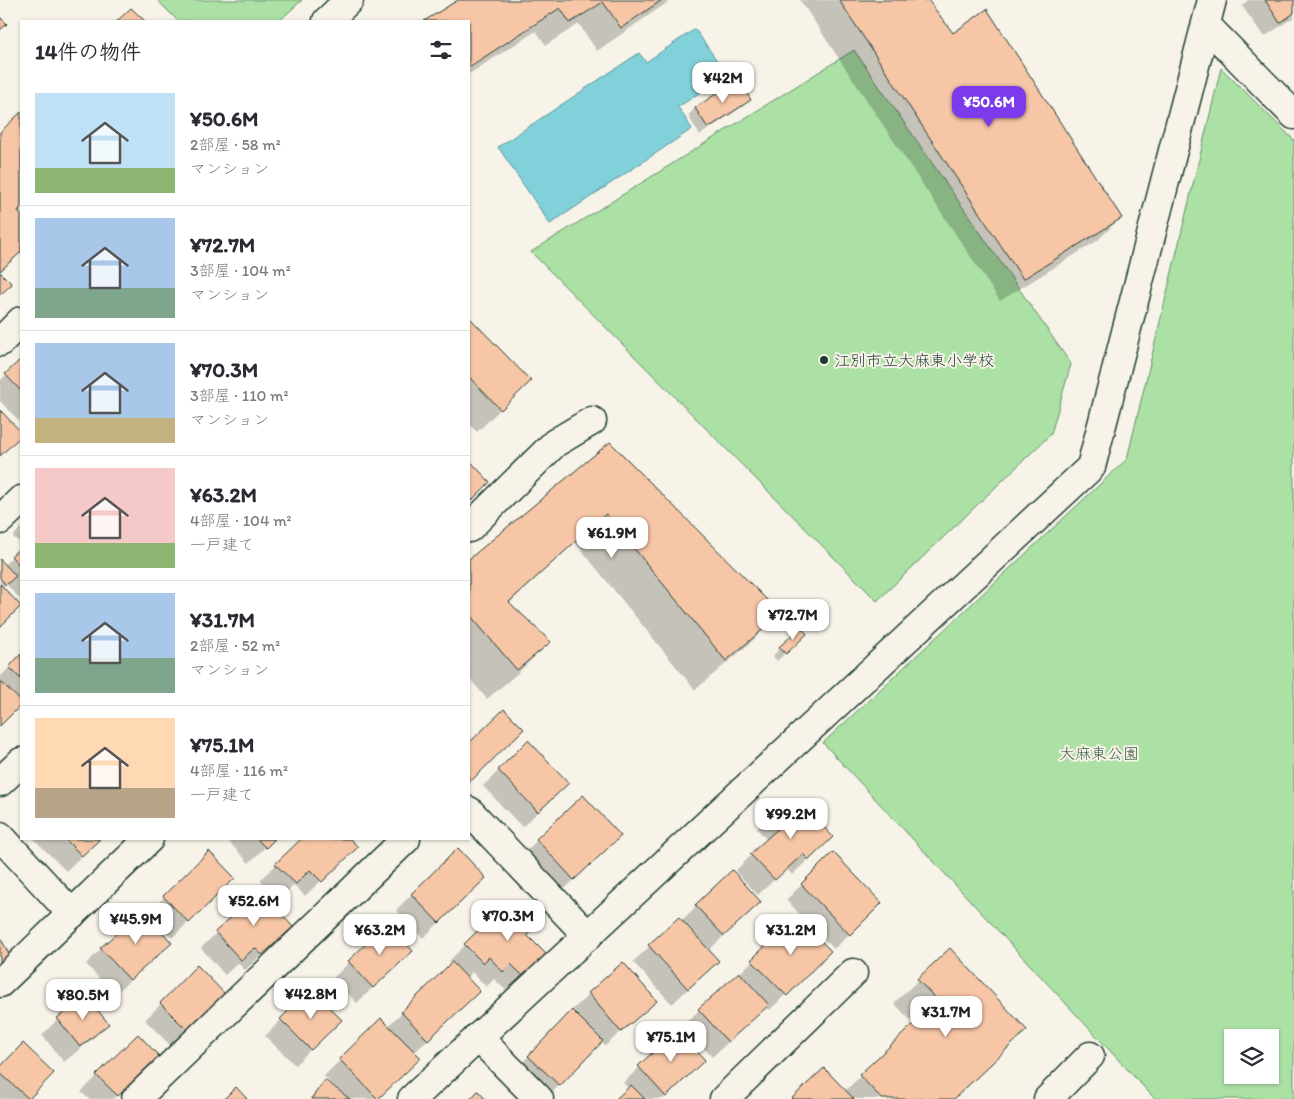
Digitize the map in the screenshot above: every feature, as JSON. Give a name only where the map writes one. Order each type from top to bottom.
[{"type":"street","points":[[328,20],[349,0]]},
{"type":"street","points":[[1209,12],[1294,115]]},
{"type":"street","points":[[412,1099],[1091,467],[1209,12]]},
{"type":"street","points":[[0,342],[20,322]]},
{"type":"street","points":[[470,527],[555,444],[592,421]]},
{"type":"street","points":[[0,782],[20,763]]},
{"type":"street","points":[[470,812],[588,936]]},
{"type":"street","points":[[0,836],[72,914]]},
{"type":"street","points":[[0,983],[147,840]]},
{"type":"street","points":[[136,1099],[405,840]]},
{"type":"street","points":[[724,1099],[854,973]]},
{"type":"street","points":[[478,1037],[539,1099]]},
{"type":"street","points":[[1048,1099],[1090,1056]]},
{"type":"green space","points":[[157,0],[302,0],[280,20],[177,20]]},
{"type":"green space","points":[[854,50],[1071,364],[1051,434],[877,601],[531,252]]},
{"type":"green space","name":"大麻東公園","points":[[1221,68],[1294,140],[1294,1099],[1155,1099],[823,743],[1127,459]]},
{"type":"water","points":[[695,29],[727,75],[678,107],[692,129],[550,224],[498,147],[639,53],[646,62]]},
{"type":"building","points":[[458,0],[662,0],[621,28],[603,2],[570,23],[560,8],[470,66],[470,20],[426,20]]},
{"type":"building","points":[[839,0],[928,0],[953,33],[987,9],[1122,218],[1023,279]]},
{"type":"building","points":[[1265,0],[1294,0],[1294,13],[1280,23]]},
{"type":"building","points":[[131,8],[144,20],[118,20]]},
{"type":"building","points":[[0,17],[7,24],[0,30]]},
{"type":"building","points":[[738,79],[751,100],[708,128],[695,108]]},
{"type":"building","points":[[20,113],[20,208],[18,211],[20,214],[20,253],[0,271],[0,132]]},
{"type":"building","points":[[0,272],[12,284],[0,295]]},
{"type":"building","points":[[470,318],[531,381],[501,410],[470,378]]},
{"type":"building","points":[[20,360],[20,390],[5,374]]},
{"type":"building","points":[[0,410],[20,431],[20,437],[0,456]]},
{"type":"building","points":[[610,442],[781,614],[726,661],[606,514],[509,602],[551,642],[517,670],[470,615],[470,558]]},
{"type":"building","points":[[470,461],[490,482],[470,502]]},
{"type":"building","points":[[20,548],[20,566],[11,556]]},
{"type":"building","points":[[0,559],[16,576],[6,585],[0,578]]},
{"type":"building","points":[[0,584],[20,607],[0,627]]},
{"type":"building","points":[[801,627],[807,634],[786,654],[779,647]]},
{"type":"building","points":[[20,655],[20,678],[9,667]]},
{"type":"building","points":[[0,681],[20,700],[20,706],[0,726]]},
{"type":"building","points":[[504,709],[524,729],[470,782],[470,742]]},
{"type":"building","points":[[528,740],[569,783],[538,812],[498,770]]},
{"type":"building","points":[[583,795],[621,836],[574,880],[536,839]]},
{"type":"building","points":[[784,801],[793,810],[801,802],[833,837],[809,860],[803,854],[775,880],[750,854],[783,824],[772,812]]},
{"type":"building","points":[[66,840],[99,840],[82,856]]},
{"type":"building","points":[[258,840],[274,840],[266,848]]},
{"type":"building","points":[[300,840],[351,840],[358,847],[322,882],[310,870],[296,884],[275,864]]},
{"type":"building","points":[[458,848],[486,878],[439,923],[411,894]]},
{"type":"building","points":[[209,851],[235,878],[189,923],[163,896]]},
{"type":"building","points":[[833,852],[882,903],[850,935],[801,884]]},
{"type":"building","points":[[732,870],[761,902],[724,936],[695,905]]},
{"type":"building","points":[[260,891],[293,927],[262,955],[255,948],[241,960],[215,932]]},
{"type":"building","points":[[509,900],[535,927],[527,935],[548,956],[526,979],[511,964],[503,972],[489,957],[483,963],[464,944]]},
{"type":"building","points":[[143,910],[172,943],[130,980],[100,948]]},
{"type":"building","points":[[796,916],[831,951],[787,996],[751,960]]},
{"type":"building","points":[[679,917],[719,961],[688,989],[648,945]]},
{"type":"building","points":[[387,924],[413,951],[373,988],[348,961]]},
{"type":"building","points":[[0,937],[16,967],[0,975]]},
{"type":"building","points":[[950,948],[1027,1030],[954,1099],[882,1099],[859,1075],[938,1001],[917,979]]},
{"type":"building","points":[[452,962],[480,991],[428,1040],[401,1012]]},
{"type":"building","points":[[623,962],[657,1001],[621,1032],[588,993]]},
{"type":"building","points":[[197,965],[225,994],[188,1031],[160,1003]]},
{"type":"building","points":[[739,972],[769,1005],[728,1042],[698,1009]]},
{"type":"building","points":[[310,989],[342,1020],[311,1050],[280,1019]]},
{"type":"building","points":[[86,996],[109,1024],[80,1047],[57,1018]]},
{"type":"building","points":[[572,1010],[603,1041],[560,1086],[528,1056]]},
{"type":"building","points":[[381,1018],[421,1058],[378,1099],[339,1059]]},
{"type":"building","points":[[677,1030],[705,1060],[666,1097],[638,1066]]},
{"type":"building","points":[[138,1034],[159,1056],[118,1096],[96,1075]]},
{"type":"building","points":[[23,1043],[54,1073],[29,1099],[0,1073],[0,1067]]},
{"type":"building","points":[[824,1068],[854,1099],[791,1099]]},
{"type":"building","points":[[325,1080],[350,1099],[311,1099]]},
{"type":"building","points":[[631,1085],[645,1099],[616,1099]]},
{"type":"building","points":[[236,1087],[247,1099],[224,1099]]},
{"type":"building","points":[[478,1091],[485,1099],[470,1099]]},
{"type":"place","name":"江別市立大麻東小学校","points":[[824,360]]}]
